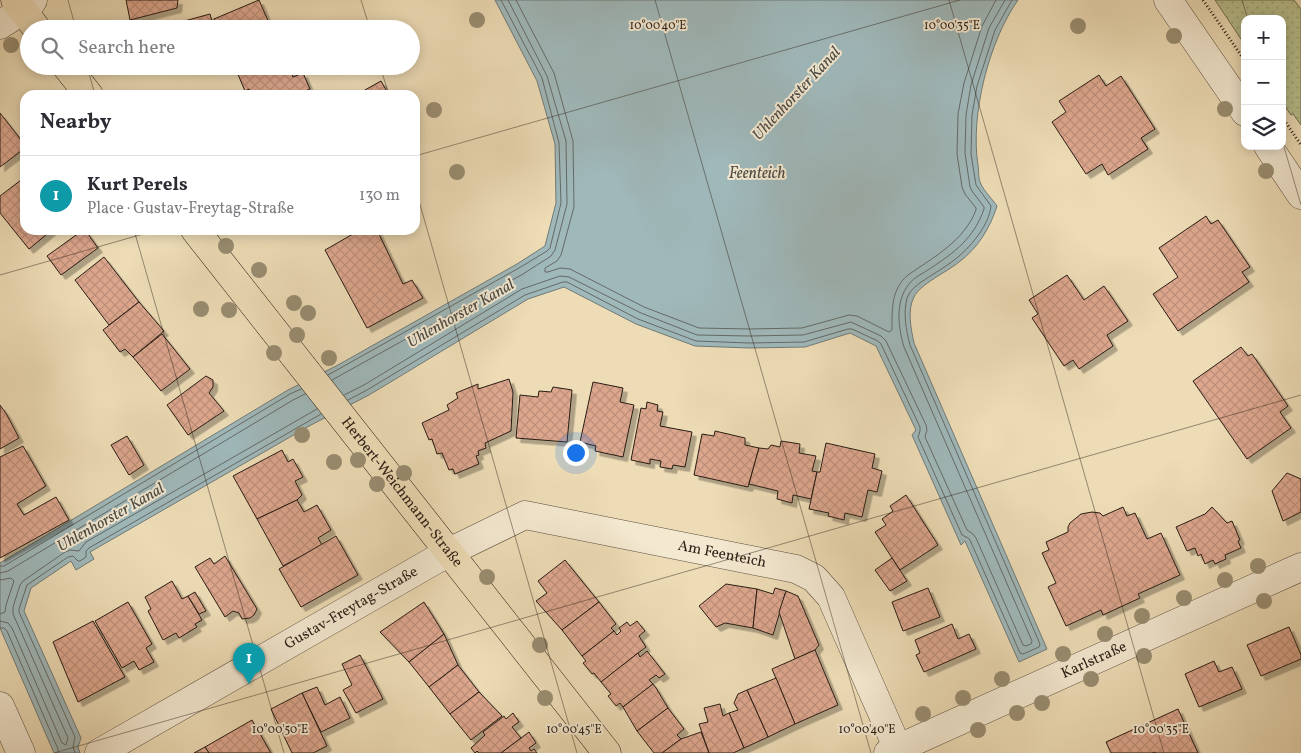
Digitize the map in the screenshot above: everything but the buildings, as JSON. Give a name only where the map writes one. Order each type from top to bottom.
[{"type":"main road","points":[[73,75],[85,90]]},
{"type":"main road","name":"Herbert-Weichmann-Straße","points":[[199,235],[608,753]]},
{"type":"street","points":[[1168,0],[1241,106]]},
{"type":"street","points":[[0,25],[27,10]]},
{"type":"street","points":[[1271,150],[1301,195]]},
{"type":"street","name":"Am Feenteich","points":[[448,552],[525,515],[796,569],[814,578],[831,597],[893,751]]},
{"type":"street","name":"Gustav-Freytag-Straße","points":[[99,753],[448,552]]},
{"type":"street","name":"Karlstraße","points":[[893,751],[1301,567]]},
{"type":"street","points":[[0,706],[21,753]]},
{"type":"path","points":[[1203,0],[1244,60]]},
{"type":"path","points":[[1286,123],[1301,145]]},
{"type":"green space","points":[[1215,0],[1294,0],[1301,9],[1301,125],[1286,108],[1286,15],[1241,15],[1241,39]]},
{"type":"water","name":"Feenteich","points":[[495,0],[1018,0],[998,36],[990,57],[979,102],[976,145],[979,180],[984,190],[997,206],[987,230],[978,244],[959,262],[917,292],[912,302],[910,320],[914,343],[1047,649],[1019,662],[965,541],[961,545],[912,435],[916,430],[876,346],[850,333],[805,347],[749,348],[695,346],[636,324],[564,287],[528,299],[369,395],[311,425],[90,552],[94,559],[76,570],[71,561],[31,588],[24,611],[81,738],[78,747],[80,753],[54,753],[0,628],[0,563],[288,390],[338,365],[517,264],[545,246],[556,203],[555,144],[537,81]]},
{"type":"place","name":"Kurt Perels","points":[[249,684]]},
{"type":"water label","name":"Uhlenhorster Kanal","points":[[797,94]]},
{"type":"water label","name":"Uhlenhorster Kanal","points":[[461,314]]},
{"type":"water label","name":"Uhlenhorster Kanal","points":[[111,518]]}]
